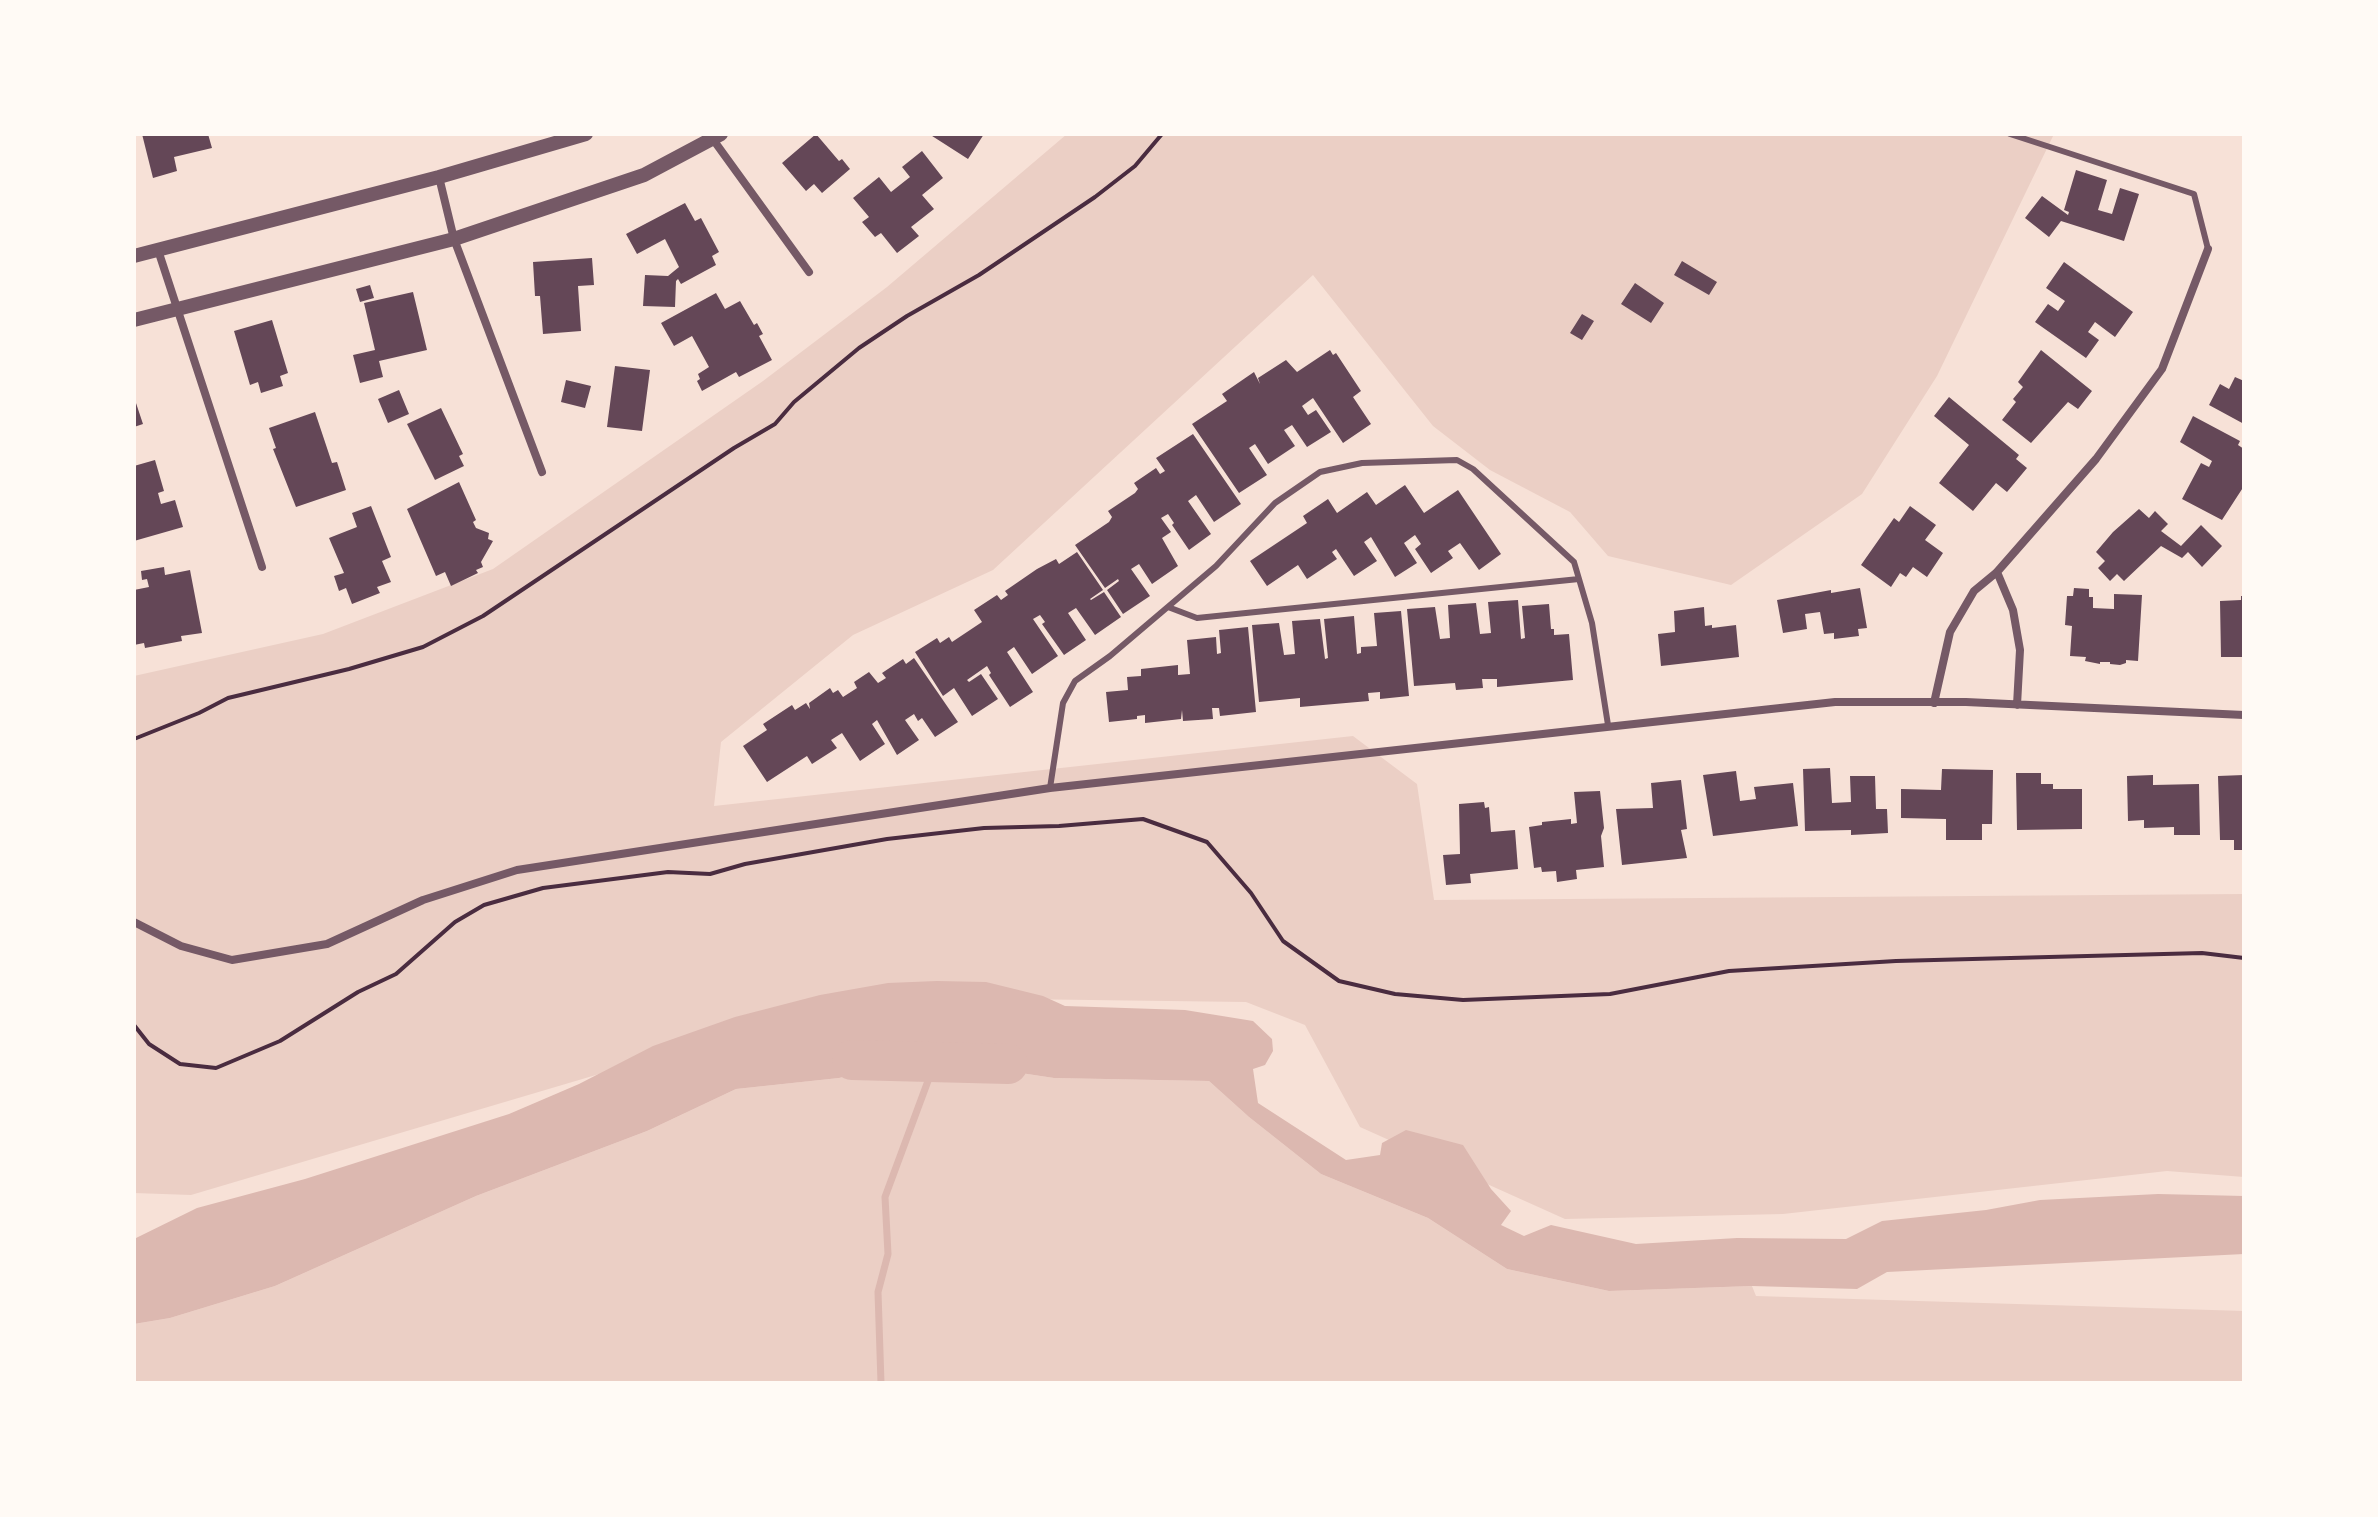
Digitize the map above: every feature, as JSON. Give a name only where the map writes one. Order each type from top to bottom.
[{"type":"street","points":[[134,256],[439,177],[586,134]]},
{"type":"street","points":[[134,320],[454,239],[644,175],[715,136],[809,272]]},
{"type":"street","points":[[439,177],[454,239],[542,472]]},
{"type":"street","points":[[1934,703],[1950,632],[1974,591],[1997,572],[2096,459],[2162,369],[2208,249]]},
{"type":"street","points":[[158,250],[262,567]]},
{"type":"street","points":[[1997,572],[2013,610],[2020,650],[2017,705]]},
{"type":"street","points":[[134,922],[181,946],[232,960],[327,944],[423,900],[517,870],[1050,788],[1835,702],[2017,705],[2244,715]]},
{"type":"lane","points":[[2010,134],[2194,194],[2208,249]]},
{"type":"lane","points":[[1050,788],[1063,703],[1075,681],[1216,566],[1275,503],[1320,472],[1362,463],[1457,460],[1473,469],[1574,562],[1592,623],[1608,725]]},
{"type":"lane","points":[[1168,607],[1197,618],[1579,579]]},
{"type":"path","points":[[134,739],[228,698],[349,669],[423,647],[483,616],[734,448],[775,424],[794,402],[859,348],[979,275],[1095,197],[1135,166],[1162,134]]},
{"type":"path","points":[[134,1025],[149,1044],[180,1064],[216,1068],[280,1041],[358,992],[396,974],[455,922],[484,905],[543,888],[668,872],[710,874],[745,864],[887,839],[984,828],[1143,819],[1207,842],[1251,893],[1283,941],[1339,981],[1395,994],[1463,1000],[1610,994],[1729,971],[1926,960],[2202,953],[2244,958]]},
{"type":"shaded area","points":[[1067,134],[2054,134],[1937,376],[1862,494],[1731,585],[1608,556],[1570,512],[1490,470],[1433,426],[1313,275],[993,570],[853,635],[721,742],[714,806],[1353,736],[1417,784],[1434,900],[2244,894],[2244,1177],[2167,1171],[1783,1214],[1565,1219],[1360,1127],[1305,1025],[1246,1002],[859,997],[191,1195],[134,1193],[134,676],[323,634],[493,569],[763,381],[887,287]]},
{"type":"shaded area","points":[[986,982],[1043,996],[1065,1006],[1185,1010],[1253,1021],[1272,1039],[1273,1051],[1265,1065],[1253,1069],[1258,1103],[1346,1160],[1380,1155],[1382,1143],[1406,1130],[1463,1145],[1491,1189],[1511,1211],[1501,1225],[1524,1236],[1551,1225],[1636,1244],[1737,1238],[1846,1239],[1882,1221],[1986,1210],[2040,1200],[2158,1194],[2244,1196],[2244,1254],[1887,1272],[1857,1289],[1752,1286],[1609,1291],[1507,1269],[1428,1218],[1321,1174],[1209,1081],[1054,1078],[921,1058],[839,1078],[736,1089],[647,1131],[476,1196],[275,1286],[170,1318],[134,1324],[134,1239],[197,1208],[305,1179],[509,1114],[579,1084],[653,1046],[735,1017],[820,995],[888,983]]},
{"type":"shaded area","points":[[921,1058],[1054,1078],[1209,1081],[1321,1174],[1428,1218],[1507,1269],[1609,1291],[1752,1286],[1756,1296],[2244,1311],[2244,1383],[134,1383],[134,1324],[170,1318],[275,1286],[476,1196],[647,1131],[736,1089],[839,1078]]},
{"type":"building","points":[[142,134],[208,134],[212,148],[174,157],[177,171],[153,178]]},
{"type":"building","points":[[816,134],[850,169],[822,193],[814,184],[806,191],[782,163]]},
{"type":"building","points":[[929,134],[984,134],[968,159]]},
{"type":"building","points":[[922,151],[943,178],[922,195],[934,209],[911,227],[919,236],[897,253],[881,233],[875,237],[862,222],[869,217],[853,198],[879,177],[891,192],[910,177],[902,167]]},
{"type":"building","points":[[2076,170],[2107,180],[2098,210],[2112,214],[2120,188],[2139,194],[2124,241],[2061,221],[2049,237],[2025,218],[2042,196],[2068,215],[2069,212],[2064,210]]},
{"type":"building","points":[[685,203],[695,221],[701,218],[719,252],[712,256],[716,265],[681,284],[678,279],[676,281],[675,307],[643,306],[645,275],[668,276],[679,267],[665,239],[637,254],[626,234]]},
{"type":"building","points":[[592,258],[594,285],[578,286],[581,331],[543,334],[540,296],[535,296],[533,262]]},
{"type":"building","points":[[1682,261],[1717,282],[1709,295],[1674,275]]},
{"type":"building","points":[[2064,262],[2133,312],[2115,337],[2095,322],[2088,332],[2099,340],[2086,358],[2035,322],[2048,304],[2058,311],[2065,301],[2046,288]]},
{"type":"building","points":[[1635,283],[1664,303],[1651,323],[1621,304]]},
{"type":"building","points":[[370,285],[374,298],[360,302],[356,289]]},
{"type":"building","points":[[413,292],[427,350],[379,361],[383,377],[360,383],[353,355],[375,350],[364,303]]},
{"type":"building","points":[[716,293],[725,309],[740,301],[763,334],[759,336],[772,360],[739,377],[736,372],[702,391],[697,381],[700,379],[698,374],[709,367],[692,336],[674,346],[661,323]]},
{"type":"building","points":[[1582,314],[1594,321],[1582,340],[1570,333]]},
{"type":"building","points":[[272,320],[288,373],[280,376],[283,386],[261,393],[258,382],[250,385],[234,331]]},
{"type":"building","points":[[1330,350],[1333,355],[1336,353],[1361,391],[1353,397],[1371,424],[1343,443],[1313,398],[1302,406],[1308,415],[1316,410],[1331,432],[1307,447],[1292,425],[1284,430],[1295,446],[1268,464],[1255,444],[1249,448],[1267,475],[1239,493],[1192,424],[1227,401],[1222,394],[1254,372],[1260,384],[1258,378],[1286,360],[1297,372]]},
{"type":"building","points":[[2041,350],[2092,391],[2078,409],[2068,402],[2031,443],[2002,420],[2023,387],[2018,382]]},
{"type":"building","points":[[615,366],[650,370],[642,431],[607,427]]},
{"type":"building","points":[[2235,377],[2244,381],[2244,424],[2209,405],[2220,384],[2229,389]]},
{"type":"building","points":[[566,380],[591,386],[585,408],[561,402]]},
{"type":"building","points":[[399,390],[409,414],[388,423],[378,399]]},
{"type":"building","points":[[134,397],[143,424],[134,427]]},
{"type":"building","points":[[1949,397],[2019,455],[2016,459],[2027,468],[2007,492],[1996,483],[1973,511],[1939,483],[1969,445],[1934,416]]},
{"type":"building","points":[[441,408],[463,454],[459,456],[464,466],[435,480],[407,424]]},
{"type":"building","points":[[315,412],[332,463],[337,462],[346,490],[296,507],[273,449],[276,448],[269,428]]},
{"type":"building","points":[[2193,416],[2240,441],[2238,445],[2244,449],[2244,486],[2222,520],[2182,499],[2201,463],[2209,467],[2212,461],[2180,442]]},
{"type":"building","points":[[1193,434],[1241,504],[1214,522],[1196,495],[1188,501],[1211,534],[1189,550],[1168,514],[1161,518],[1171,532],[1162,538],[1178,566],[1152,584],[1139,564],[1131,569],[1150,596],[1123,614],[1107,590],[1118,579],[1105,588],[1075,545],[1109,522],[1112,517],[1108,511],[1135,493],[1138,489],[1134,483],[1156,468],[1160,474],[1165,471],[1156,458]]},
{"type":"building","points":[[155,460],[164,491],[158,493],[161,504],[175,500],[183,527],[134,541],[134,466]]},
{"type":"building","points":[[459,482],[476,520],[473,522],[476,528],[489,533],[488,539],[493,541],[481,562],[483,567],[476,570],[478,573],[451,586],[445,572],[436,576],[407,509]]},
{"type":"building","points":[[1405,485],[1424,513],[1458,490],[1501,554],[1479,570],[1460,543],[1448,551],[1453,558],[1431,573],[1415,549],[1421,544],[1415,535],[1404,543],[1417,563],[1395,577],[1371,537],[1364,542],[1377,561],[1354,576],[1336,549],[1332,552],[1337,559],[1307,579],[1298,565],[1267,586],[1250,561],[1307,523],[1303,516],[1328,499],[1337,513],[1367,492],[1376,505]]},
{"type":"building","points":[[371,506],[391,557],[382,561],[391,582],[377,587],[380,593],[352,604],[346,588],[339,591],[334,576],[344,573],[329,538],[357,527],[352,513]]},
{"type":"building","points":[[1910,506],[1936,525],[1925,540],[1943,553],[1927,577],[1913,567],[1906,577],[1900,573],[1891,587],[1861,565],[1894,518],[1899,522]]},
{"type":"building","points":[[2139,509],[2149,518],[2155,511],[2168,524],[2161,531],[2181,546],[2201,525],[2222,546],[2202,567],[2188,552],[2182,558],[2161,546],[2124,581],[2117,574],[2110,581],[2098,568],[2105,561],[2096,552]]},
{"type":"building","points":[[1077,552],[1103,590],[1090,599],[1104,592],[1121,617],[1095,635],[1076,608],[1068,613],[1086,640],[1064,655],[1042,624],[1045,622],[1040,615],[1033,619],[1058,656],[1032,674],[1014,647],[1007,652],[1033,692],[1010,707],[989,675],[987,666],[967,680],[969,682],[981,674],[998,699],[972,716],[954,688],[943,696],[915,652],[937,638],[940,643],[949,637],[952,642],[982,622],[974,610],[997,595],[1001,600],[1008,595],[1005,591],[1037,569],[1056,559],[1059,564]]},
{"type":"building","points":[[164,567],[165,575],[190,570],[202,633],[181,636],[182,641],[145,648],[144,643],[134,645],[134,590],[149,587],[147,579],[142,580],[141,571]]},
{"type":"building","points":[[1860,588],[1867,628],[1858,629],[1859,636],[1834,639],[1834,633],[1824,634],[1820,612],[1805,614],[1807,629],[1783,633],[1777,600]]},
{"type":"building","points":[[2074,588],[2089,589],[2093,608],[2114,609],[2114,594],[2142,595],[2138,661],[2126,660],[2120,665],[2110,662],[2100,664],[2085,661],[2086,657],[2070,656],[2072,626],[2065,625],[2067,596],[2073,596]]},
{"type":"building","points":[[2244,596],[2244,657],[2221,657],[2220,601],[2241,600]]},
{"type":"building","points":[[1518,600],[1521,639],[1525,638],[1522,606],[1549,604],[1554,635],[1569,634],[1573,680],[1497,687],[1497,679],[1482,679],[1483,688],[1456,690],[1455,683],[1414,686],[1407,609],[1435,607],[1440,639],[1450,638],[1448,605],[1476,603],[1480,634],[1491,633],[1488,602]]},
{"type":"building","points":[[1704,607],[1705,626],[1736,625],[1739,657],[1661,666],[1658,634],[1675,632],[1674,611]]},
{"type":"building","points":[[1401,611],[1409,696],[1380,699],[1380,692],[1368,693],[1369,701],[1300,707],[1300,698],[1259,702],[1252,625],[1279,623],[1284,655],[1295,654],[1292,621],[1320,619],[1325,659],[1328,658],[1324,619],[1354,616],[1357,654],[1361,653],[1361,647],[1377,646],[1374,613]]},
{"type":"building","points":[[1248,627],[1256,712],[1220,716],[1219,708],[1212,708],[1213,719],[1183,721],[1182,710],[1181,719],[1145,723],[1145,715],[1109,722],[1106,692],[1128,690],[1127,677],[1141,676],[1141,669],[1178,665],[1178,675],[1190,674],[1187,640],[1216,637],[1217,654],[1221,653],[1219,630]]},
{"type":"building","points":[[914,658],[958,722],[935,737],[922,718],[918,721],[914,714],[905,720],[919,740],[897,755],[877,720],[872,724],[885,744],[860,761],[842,733],[831,740],[837,748],[812,764],[807,756],[767,782],[743,746],[767,730],[763,724],[792,705],[795,710],[806,703],[810,709],[809,703],[830,688],[833,693],[838,690],[843,697],[857,688],[854,682],[869,672],[878,683],[886,678],[882,673],[903,659],[906,664]]},
{"type":"building","points":[[1830,768],[1832,803],[1851,802],[1850,776],[1875,776],[1876,809],[1887,809],[1888,833],[1851,835],[1851,830],[1805,831],[1803,769]]},
{"type":"building","points":[[1942,769],[1993,770],[1992,824],[1982,824],[1982,840],[1946,840],[1946,819],[1901,818],[1901,789],[1941,790]]},
{"type":"building","points":[[1736,771],[1740,801],[1756,799],[1754,787],[1793,783],[1798,826],[1713,836],[1703,775]]},
{"type":"building","points":[[2016,773],[2041,773],[2041,784],[2053,784],[2053,789],[2082,789],[2082,829],[2017,830]]},
{"type":"building","points":[[2153,775],[2153,785],[2199,784],[2200,835],[2174,835],[2174,827],[2144,828],[2144,820],[2128,821],[2127,776]]},
{"type":"building","points":[[2244,775],[2244,850],[2234,850],[2234,840],[2220,840],[2218,776]]},
{"type":"building","points":[[1681,780],[1687,829],[1681,830],[1687,858],[1622,865],[1616,809],[1653,808],[1651,783]]},
{"type":"building","points":[[1600,791],[1604,867],[1576,870],[1577,879],[1557,882],[1556,871],[1542,872],[1541,867],[1534,868],[1529,827],[1542,825],[1542,822],[1571,819],[1571,824],[1577,823],[1574,792]]},
{"type":"building","points":[[1484,802],[1485,808],[1489,807],[1491,832],[1515,830],[1518,869],[1470,874],[1471,883],[1446,885],[1443,855],[1460,854],[1459,804]]},
{"type":"waterway","points":[[852,1060],[1008,1064]]},
{"type":"waterway","points":[[881,1383],[878,1292],[888,1254],[885,1197],[935,1062]]}]
